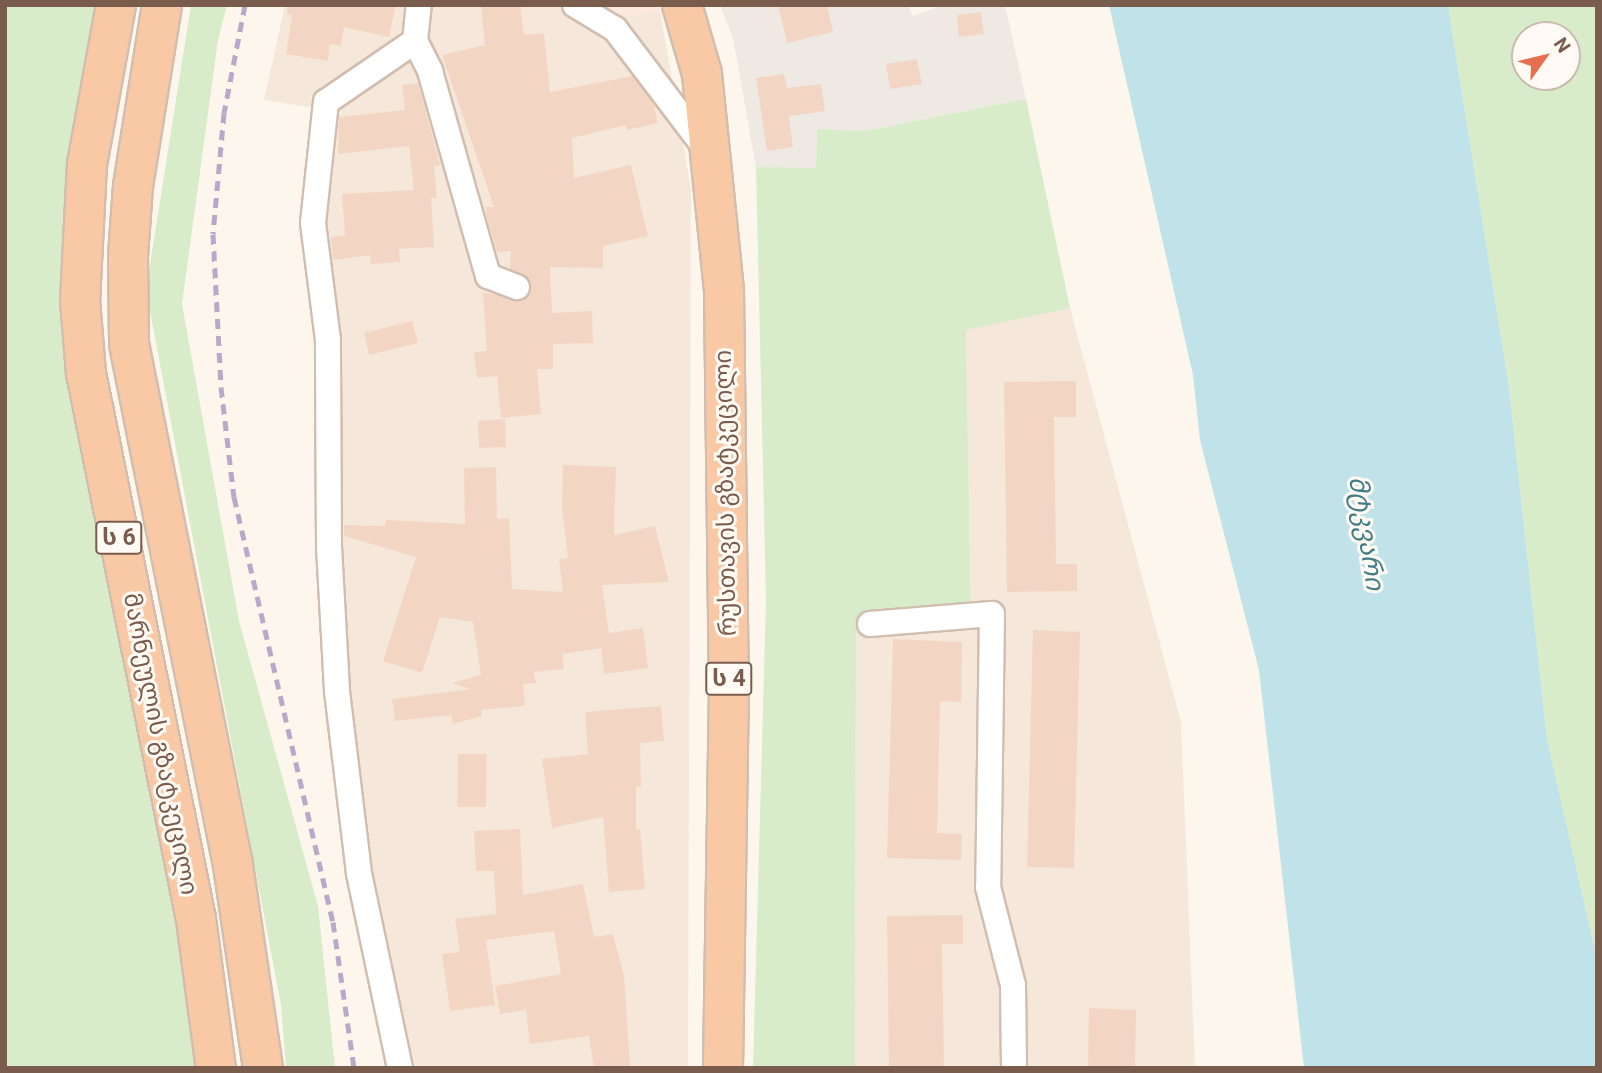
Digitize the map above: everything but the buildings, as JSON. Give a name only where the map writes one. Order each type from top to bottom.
[{"type":"highway","name":"მარნეულის გზატკეცილი","points":[[116,5],[87,164],[80,300],[86,373],[195,919],[216,1068]]},
{"type":"highway","name":"მარნეულის გზატკეცილი","points":[[162,5],[133,186],[128,256],[129,344],[233,865],[263,1068]]},
{"type":"highway","name":"რუსთავის გზატკეცილი","points":[[682,5],[702,74],[724,291],[729,672],[723,1068]]},
{"type":"street","points":[[419,5],[415,41],[430,71],[488,276],[517,287]]},
{"type":"street","points":[[575,5],[615,29],[712,157]]},
{"type":"street","points":[[400,1068],[359,873],[337,690],[329,547],[328,340],[313,223],[326,102],[415,41]]},
{"type":"street","points":[[870,624],[992,614],[988,887],[1013,985],[1014,1068]]},
{"type":"shaded area","points":[[285,5],[599,5],[619,17],[660,10],[691,190],[688,1068],[410,1068],[349,743],[315,108],[264,100]]},
{"type":"shaded area","points":[[599,5],[658,5],[660,10],[619,17]]},
{"type":"shaded area","points":[[720,5],[908,5],[913,16],[944,5],[1005,5],[1026,99],[865,131],[817,130],[816,168],[756,167],[733,38]]},
{"type":"shaded area","points":[[1070,308],[1181,722],[1195,1068],[855,1068],[856,618],[971,619],[966,329]]},
{"type":"green space","points":[[5,5],[104,5],[62,307],[205,1068],[5,1068]]},
{"type":"green space","points":[[191,5],[227,5],[218,40],[182,304],[239,621],[318,906],[335,1068],[286,1068],[281,1005],[146,290]]},
{"type":"green space","points":[[1448,5],[1597,5],[1597,959],[1547,739],[1509,387]]},
{"type":"green space","points":[[1026,99],[1070,308],[966,330],[971,620],[856,618],[855,1068],[753,1068],[766,600],[756,167],[816,168],[817,129],[865,131]]},
{"type":"water","name":"მტკვარი","points":[[1109,5],[1448,5],[1509,387],[1547,739],[1597,959],[1597,1068],[1304,1068],[1259,670],[1200,440],[1193,375]]},
{"type":"railway","points":[[245,5],[224,113],[213,234],[221,387],[234,497],[333,922],[354,1068]]}]
